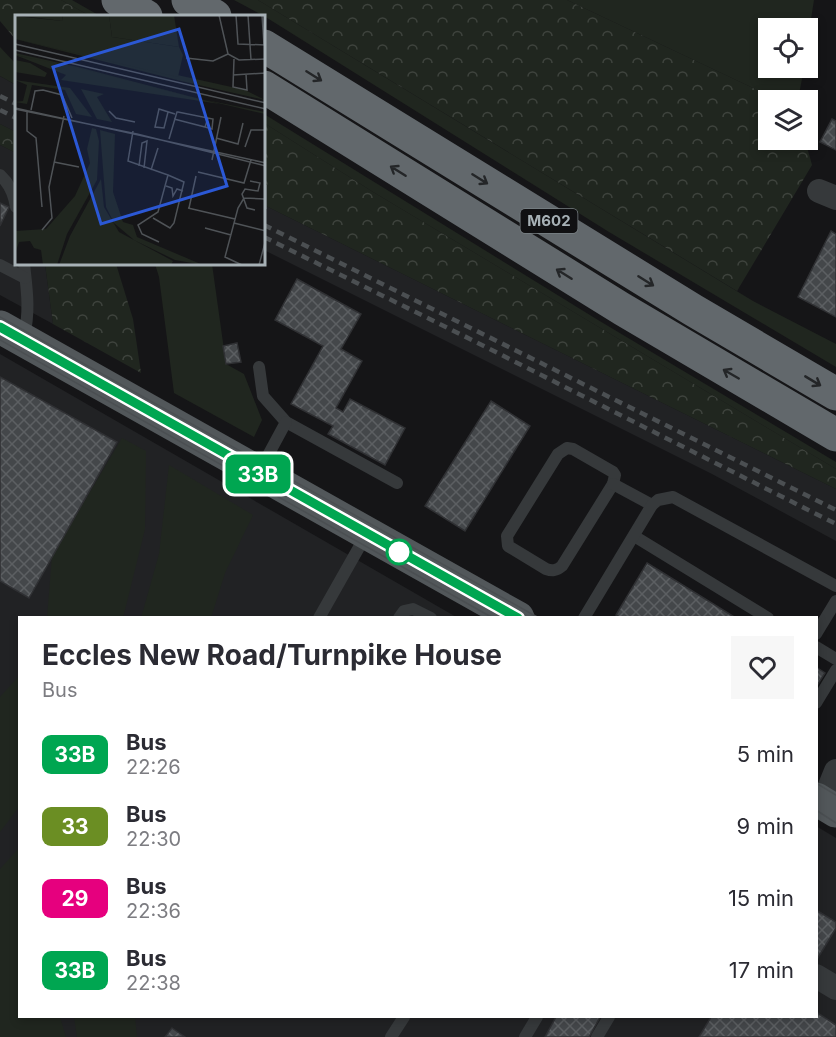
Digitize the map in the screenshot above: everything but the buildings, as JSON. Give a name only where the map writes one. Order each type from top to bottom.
[{"type":"highway","points":[[118,0],[144,15]]},
{"type":"highway","points":[[188,0],[213,15]]},
{"type":"highway","name":"M602","points":[[266,46],[683,304],[836,394]]},
{"type":"highway","name":"M602","points":[[266,88],[622,309],[836,435]]},
{"type":"main road","points":[[12,334],[514,616]]},
{"type":"street","points":[[823,807],[836,771]]},
{"type":"street","points":[[818,977],[836,988]]},
{"type":"lane","points":[[0,175],[7,182],[15,200]]},
{"type":"lane","points":[[0,265],[25,278]]},
{"type":"lane","points":[[12,334],[28,318],[28,289],[24,266]]},
{"type":"lane","points":[[259,367],[263,396],[286,422],[397,483]]},
{"type":"lane","points":[[258,474],[286,422]]},
{"type":"lane","points":[[567,447],[573,449],[613,472],[615,475],[613,484],[558,570],[546,569],[508,546],[507,536],[510,530],[562,449],[567,447]]},
{"type":"lane","points":[[613,484],[652,505]]},
{"type":"lane","points":[[585,616],[652,505],[658,500],[674,497],[836,586]]},
{"type":"lane","points":[[320,616],[367,534]]},
{"type":"lane","points":[[634,536],[765,616]]},
{"type":"lane","points":[[818,631],[836,601]]},
{"type":"lane","points":[[400,616],[404,611],[413,609],[427,616]]},
{"type":"lane","points":[[818,648],[836,658]]},
{"type":"lane","points":[[818,700],[836,670]]},
{"type":"lane","points":[[391,1037],[403,1018]]},
{"type":"lane","points":[[525,1037],[536,1018]]},
{"type":"lane","points":[[597,1037],[608,1018]]},
{"type":"shaded area","points":[[0,76],[15,84],[15,132],[0,124]]},
{"type":"shaded area","points":[[0,145],[15,152],[15,266],[45,266],[53,324],[0,295]]},
{"type":"shaded area","points":[[266,206],[836,489],[836,541],[712,474],[266,251]]},
{"type":"shaded area","points":[[0,354],[455,616],[18,616],[18,1018],[818,1018],[818,827],[836,838],[836,1037],[0,1037]]},
{"type":"green space","points":[[0,0],[61,0],[88,15],[15,15],[15,39],[0,21]]},
{"type":"green space","points":[[61,0],[72,0],[98,15],[88,15]]},
{"type":"green space","points":[[234,0],[258,0],[753,301],[836,344],[836,367],[609,232],[266,17],[266,15]]},
{"type":"green space","points":[[258,0],[567,0],[758,91],[758,150],[808,150],[812,165],[737,291]]},
{"type":"green space","points":[[567,0],[814,0],[811,18],[758,18],[758,78],[802,78],[800,90],[758,91]]},
{"type":"green space","points":[[0,47],[15,63],[15,84],[0,76]]},
{"type":"green space","points":[[266,115],[598,320],[836,462],[836,469],[373,192],[266,124]]},
{"type":"green space","points":[[0,124],[15,132],[15,152],[0,145]]},
{"type":"green space","points":[[266,124],[373,192],[836,469],[836,489],[266,206]]},
{"type":"green space","points":[[45,266],[117,266],[133,319],[141,373],[53,324]]},
{"type":"green space","points":[[156,266],[212,266],[226,364],[244,374],[262,420],[254,437],[174,393]]},
{"type":"green space","points":[[122,438],[146,451],[145,529],[123,616],[47,616],[52,556]]},
{"type":"green space","points":[[169,465],[253,515],[225,573],[212,616],[142,616],[159,554]]},
{"type":"green space","points":[[18,677],[18,808],[0,832],[0,697]]},
{"type":"green space","points":[[18,849],[18,1018],[60,1018],[66,1037],[0,1037],[0,869]]},
{"type":"green space","points":[[74,1018],[135,1018],[137,1037],[77,1037]]},
{"type":"tram line","points":[[0,317],[535,616]]},
{"type":"tram line","points":[[0,340],[489,616]]},
{"type":"tram line","points":[[818,784],[836,795]]},
{"type":"tram line","points":[[818,811],[836,823]]},
{"type":"railway","points":[[0,96],[15,104]]},
{"type":"railway","points":[[0,110],[15,118]]},
{"type":"railway","points":[[266,226],[836,510]]},
{"type":"railway","points":[[266,238],[836,524]]},
{"type":"bus line","name":"33B","points":[[0,327],[514,616]]}]
